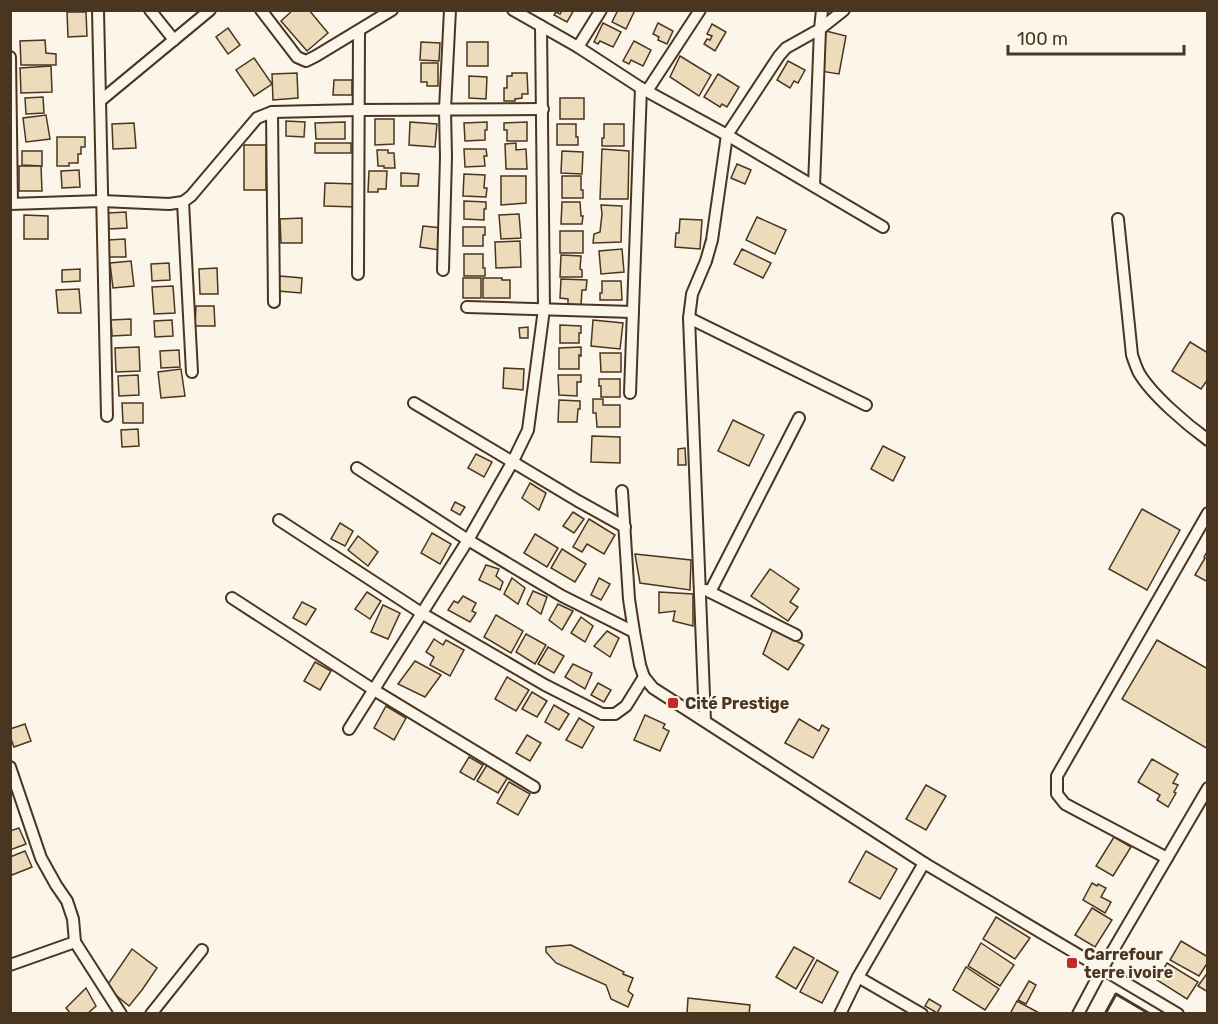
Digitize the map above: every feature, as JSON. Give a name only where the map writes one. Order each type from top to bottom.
[{"type":"street","points":[[98,10],[107,416]]},
{"type":"street","points":[[150,10],[174,40]]},
{"type":"street","points":[[100,101],[210,10]]},
{"type":"street","points":[[261,10],[297,57],[306,61],[392,10]]},
{"type":"street","points":[[443,270],[445,109],[450,10]]},
{"type":"street","points":[[513,10],[578,47],[644,89],[883,227]]},
{"type":"street","points":[[578,47],[601,10]]},
{"type":"street","points":[[630,393],[644,89],[700,10]]},
{"type":"street","points":[[814,186],[822,10]]},
{"type":"street","points":[[705,720],[689,318],[692,294],[712,240],[727,135],[778,56],[786,48],[820,29],[844,10]]},
{"type":"street","points":[[349,729],[468,540],[513,462],[528,430],[544,309],[541,26]]},
{"type":"street","points":[[358,274],[359,31]]},
{"type":"street","points":[[10,57],[11,204],[102,201],[169,204],[183,202],[257,118],[272,112],[543,109]]},
{"type":"street","points":[[272,112],[274,302]]},
{"type":"street","points":[[183,202],[192,372]]},
{"type":"street","points":[[1118,219],[1132,355],[1139,372],[1151,388],[1189,426],[1208,440]]},
{"type":"street","points":[[467,307],[633,312]]},
{"type":"street","points":[[689,318],[866,405]]},
{"type":"street","points":[[414,403],[624,527]]},
{"type":"street","points":[[711,592],[799,418]]},
{"type":"street","points":[[357,468],[468,540],[562,596],[634,632]]},
{"type":"street","points":[[622,491],[629,599],[634,632],[644,677],[653,688],[924,863],[1178,1014]]},
{"type":"street","points":[[1167,858],[1065,804],[1058,794],[1057,776],[1208,513]]},
{"type":"street","points":[[279,520],[423,614],[545,685],[602,714],[615,714],[626,706],[644,677]]},
{"type":"street","points":[[700,587],[796,635]]},
{"type":"street","points":[[232,598],[374,690],[534,787]]},
{"type":"street","points":[[10,767],[41,858],[67,901],[73,919],[75,942],[121,1014]]},
{"type":"street","points":[[1078,1014],[1208,788]]},
{"type":"street","points":[[840,1014],[858,977],[924,863]]},
{"type":"street","points":[[10,965],[75,942]]},
{"type":"street","points":[[151,1014],[202,950]]},
{"type":"street","points":[[858,977],[922,1014]]},
{"type":"building","points":[[293,10],[309,10],[328,33],[307,51],[281,21]]},
{"type":"building","points":[[562,10],[574,10],[567,22],[554,15],[556,12],[560,14]]},
{"type":"building","points":[[618,10],[635,10],[626,29],[612,22]]},
{"type":"building","points":[[67,12],[86,12],[87,36],[68,37]]},
{"type":"building","points":[[603,23],[621,32],[613,47],[600,41],[598,44],[594,42]]},
{"type":"building","points":[[658,23],[673,31],[667,44],[658,40],[659,37],[653,34]]},
{"type":"building","points":[[712,24],[726,32],[715,51],[704,44],[712,36],[707,34]]},
{"type":"building","points":[[228,28],[240,45],[228,54],[216,37]]},
{"type":"building","points":[[826,31],[846,36],[839,74],[820,71]]},
{"type":"building","points":[[45,40],[46,53],[56,54],[56,65],[21,65],[20,41]]},
{"type":"building","points":[[634,41],[651,50],[643,66],[631,60],[629,64],[623,61]]},
{"type":"building","points":[[421,42],[440,43],[439,61],[420,60]]},
{"type":"building","points":[[467,42],[488,42],[488,66],[467,66]]},
{"type":"building","points":[[680,56],[711,75],[699,96],[670,77]]},
{"type":"building","points":[[254,58],[272,84],[254,96],[236,70]]},
{"type":"building","points":[[788,61],[805,70],[798,83],[794,81],[790,88],[777,80]]},
{"type":"building","points":[[421,63],[438,63],[438,86],[427,86],[427,82],[421,82]]},
{"type":"building","points":[[51,66],[52,92],[21,93],[20,68]]},
{"type":"building","points":[[297,73],[298,98],[273,100],[272,74]]},
{"type":"building","points":[[512,73],[527,73],[528,94],[522,94],[522,98],[515,99],[515,101],[504,101],[507,76],[512,76]]},
{"type":"building","points":[[718,74],[739,87],[727,107],[722,104],[720,107],[704,97]]},
{"type":"building","points":[[469,76],[487,77],[486,99],[469,98]]},
{"type":"building","points":[[334,80],[352,80],[352,95],[333,95]]},
{"type":"building","points":[[43,97],[44,113],[26,114],[25,98]]},
{"type":"building","points":[[560,98],[584,98],[584,119],[560,119]]},
{"type":"building","points":[[46,115],[50,139],[26,142],[23,118]]},
{"type":"building","points":[[375,119],[394,119],[394,144],[375,145]]},
{"type":"building","points":[[286,121],[305,122],[304,137],[286,136]]},
{"type":"building","points":[[345,122],[345,139],[316,139],[315,123]]},
{"type":"building","points":[[410,122],[437,124],[435,147],[409,145]]},
{"type":"building","points":[[487,122],[485,140],[465,141],[464,123]]},
{"type":"building","points":[[527,122],[527,141],[507,141],[507,130],[504,130],[504,123]]},
{"type":"building","points":[[134,123],[136,148],[113,149],[112,124]]},
{"type":"building","points":[[557,124],[576,124],[578,145],[557,145]]},
{"type":"building","points":[[604,124],[624,124],[624,146],[602,146]]},
{"type":"building","points":[[57,137],[85,137],[85,147],[81,147],[78,163],[57,166]]},
{"type":"building","points":[[315,143],[351,143],[351,153],[315,153]]},
{"type":"building","points":[[516,143],[516,150],[526,149],[527,169],[506,169],[505,144]]},
{"type":"building","points":[[244,145],[266,145],[266,190],[244,190]]},
{"type":"building","points":[[464,149],[486,149],[485,166],[465,167]]},
{"type":"building","points":[[602,149],[629,151],[628,199],[600,199]]},
{"type":"building","points":[[377,150],[388,150],[388,153],[394,153],[395,168],[378,166]]},
{"type":"building","points":[[22,151],[42,151],[42,166],[22,165]]},
{"type":"building","points":[[562,151],[583,152],[582,174],[561,173]]},
{"type":"building","points":[[737,164],[751,170],[745,184],[731,178]]},
{"type":"building","points":[[19,166],[41,166],[42,191],[19,191]]},
{"type":"building","points":[[79,170],[80,187],[62,188],[61,171]]},
{"type":"building","points":[[369,171],[387,171],[386,189],[368,192]]},
{"type":"building","points":[[401,173],[419,174],[418,186],[401,186]]},
{"type":"building","points":[[464,174],[485,175],[486,197],[463,196]]},
{"type":"building","points":[[501,176],[526,176],[526,203],[501,205]]},
{"type":"building","points":[[562,176],[581,176],[583,198],[562,198]]},
{"type":"building","points":[[325,183],[357,184],[356,207],[324,206]]},
{"type":"building","points":[[464,201],[486,202],[484,220],[464,219]]},
{"type":"building","points":[[562,202],[580,202],[582,224],[561,224]]},
{"type":"building","points":[[601,205],[622,206],[621,242],[593,243],[594,234],[600,232]]},
{"type":"building","points":[[126,212],[127,228],[109,229],[108,213]]},
{"type":"building","points":[[519,214],[521,238],[501,239],[499,215]]},
{"type":"building","points":[[24,215],[48,216],[48,239],[24,239]]},
{"type":"building","points":[[757,217],[786,230],[775,254],[746,240]]},
{"type":"building","points":[[302,218],[302,243],[281,243],[280,219]]},
{"type":"building","points":[[680,219],[702,220],[700,249],[675,247]]},
{"type":"building","points":[[423,226],[442,228],[439,250],[420,247]]},
{"type":"building","points":[[463,227],[485,227],[483,246],[463,246]]},
{"type":"building","points":[[560,231],[583,231],[583,253],[560,253]]},
{"type":"building","points":[[125,239],[126,257],[109,257],[108,240]]},
{"type":"building","points":[[520,241],[521,267],[496,268],[495,242]]},
{"type":"building","points":[[622,249],[624,272],[601,274],[599,251]]},
{"type":"building","points":[[742,249],[771,263],[763,278],[734,264]]},
{"type":"building","points":[[464,254],[483,254],[485,276],[464,276]]},
{"type":"building","points":[[561,255],[581,256],[582,277],[560,277]]},
{"type":"building","points":[[131,261],[134,286],[113,288],[110,263]]},
{"type":"building","points":[[169,263],[170,280],[152,281],[151,264]]},
{"type":"building","points":[[217,268],[218,294],[200,294],[199,269]]},
{"type":"building","points":[[80,269],[80,281],[62,282],[62,270]]},
{"type":"building","points":[[280,276],[302,278],[301,293],[278,291]]},
{"type":"building","points":[[463,278],[481,278],[481,298],[463,298]]},
{"type":"building","points":[[483,278],[510,280],[510,298],[483,298]]},
{"type":"building","points":[[561,279],[587,280],[586,290],[582,290],[581,305],[568,304],[568,299],[560,298]]},
{"type":"building","points":[[602,281],[621,281],[622,300],[600,300]]},
{"type":"building","points":[[173,286],[175,313],[154,314],[152,287]]},
{"type":"building","points":[[79,289],[81,313],[58,313],[56,290]]},
{"type":"building","points":[[196,306],[214,306],[215,326],[195,326]]},
{"type":"building","points":[[131,319],[131,335],[112,336],[111,320]]},
{"type":"building","points":[[172,320],[173,336],[155,337],[154,321]]},
{"type":"building","points":[[593,320],[623,323],[620,349],[591,346]]},
{"type":"building","points":[[560,325],[581,326],[579,343],[560,343]]},
{"type":"building","points":[[528,327],[528,338],[520,338],[519,328]]},
{"type":"building","points":[[1190,342],[1208,353],[1208,379],[1201,389],[1172,371]]},
{"type":"building","points":[[139,347],[140,371],[116,372],[115,348]]},
{"type":"building","points":[[581,347],[579,369],[559,369],[559,348]]},
{"type":"building","points":[[179,350],[180,367],[161,368],[160,351]]},
{"type":"building","points":[[600,353],[621,353],[621,372],[601,372]]},
{"type":"building","points":[[504,368],[524,369],[523,390],[503,388]]},
{"type":"building","points":[[181,369],[185,396],[161,398],[158,372]]},
{"type":"building","points":[[138,375],[139,395],[119,396],[118,376]]},
{"type":"building","points":[[558,375],[581,375],[581,382],[577,382],[577,396],[559,395]]},
{"type":"building","points":[[599,379],[620,379],[620,397],[601,397]]},
{"type":"building","points":[[593,399],[603,399],[603,405],[620,405],[620,427],[597,427],[596,413],[593,413]]},
{"type":"building","points":[[559,400],[580,401],[577,422],[558,422]]},
{"type":"building","points":[[122,403],[143,403],[143,423],[123,423]]},
{"type":"building","points":[[733,420],[764,435],[749,466],[718,451]]},
{"type":"building","points":[[138,429],[139,446],[122,447],[121,430]]},
{"type":"building","points":[[592,436],[620,437],[620,463],[591,462]]},
{"type":"building","points":[[883,446],[905,457],[893,481],[871,469]]},
{"type":"building","points":[[685,448],[686,465],[678,465],[678,449]]},
{"type":"building","points":[[476,454],[492,462],[484,477],[468,468]]},
{"type":"building","points":[[530,483],[546,493],[539,510],[522,498]]},
{"type":"building","points":[[455,502],[465,507],[460,515],[451,510]]},
{"type":"building","points":[[1142,509],[1180,530],[1147,590],[1109,569]]},
{"type":"building","points":[[573,512],[584,519],[574,533],[563,526]]},
{"type":"building","points":[[589,519],[615,535],[604,554],[587,544],[582,552],[573,547]]},
{"type":"building","points":[[340,523],[353,531],[345,546],[331,539]]},
{"type":"building","points":[[432,533],[451,544],[440,564],[421,553]]},
{"type":"building","points":[[535,534],[558,548],[547,567],[524,553]]},
{"type":"building","points":[[358,536],[378,552],[368,566],[348,550]]},
{"type":"building","points":[[562,549],[586,564],[575,582],[551,568]]},
{"type":"building","points":[[1208,550],[1208,582],[1195,575]]},
{"type":"building","points":[[635,554],[691,560],[690,590],[640,583]]},
{"type":"building","points":[[486,565],[499,569],[496,576],[503,582],[500,590],[479,580]]},
{"type":"building","points":[[770,569],[799,589],[790,602],[798,607],[788,621],[751,596]]},
{"type":"building","points":[[512,578],[525,588],[518,604],[504,594]]},
{"type":"building","points":[[599,578],[610,584],[601,600],[591,595]]},
{"type":"building","points":[[533,591],[547,597],[541,614],[527,604]]},
{"type":"building","points":[[367,592],[381,601],[370,619],[355,609]]},
{"type":"building","points":[[659,592],[693,594],[693,626],[673,621],[675,611],[659,613]]},
{"type":"building","points":[[463,596],[476,603],[472,611],[476,613],[470,622],[448,610],[454,601],[458,603]]},
{"type":"building","points":[[302,602],[316,609],[306,625],[293,618]]},
{"type":"building","points":[[558,604],[573,611],[562,630],[549,620]]},
{"type":"building","points":[[383,605],[400,613],[388,639],[371,632]]},
{"type":"building","points":[[496,615],[523,631],[511,653],[484,637]]},
{"type":"building","points":[[581,617],[593,626],[585,642],[571,633]]},
{"type":"building","points":[[773,629],[804,645],[788,670],[763,654]]},
{"type":"building","points":[[607,631],[619,638],[610,657],[594,646]]},
{"type":"building","points":[[526,634],[546,645],[535,664],[516,652]]},
{"type":"building","points":[[434,639],[443,645],[446,640],[464,650],[450,676],[430,665],[434,657],[426,652]]},
{"type":"building","points":[[1157,640],[1208,669],[1208,749],[1122,699]]},
{"type":"building","points":[[548,647],[564,656],[554,673],[538,664]]},
{"type":"building","points":[[415,661],[441,675],[425,697],[398,684]]},
{"type":"building","points":[[315,662],[331,671],[320,690],[304,681]]},
{"type":"building","points":[[573,664],[592,673],[585,689],[565,677]]},
{"type":"building","points":[[507,677],[529,690],[516,711],[495,699]]},
{"type":"building","points":[[598,683],[611,690],[604,702],[591,695]]},
{"type":"building","points":[[532,692],[547,701],[537,717],[522,709]]},
{"type":"building","points":[[554,705],[569,714],[559,730],[545,722]]},
{"type":"building","points":[[386,706],[406,718],[394,740],[374,728]]},
{"type":"building","points":[[645,715],[665,724],[663,728],[669,731],[660,751],[634,740]]},
{"type":"building","points":[[579,718],[594,727],[582,748],[566,740]]},
{"type":"building","points":[[799,719],[819,731],[822,725],[829,729],[813,758],[785,743]]},
{"type":"building","points":[[25,724],[31,741],[14,747],[10,729]]},
{"type":"building","points":[[527,735],[541,743],[530,761],[516,753]]},
{"type":"building","points":[[469,757],[483,765],[474,780],[460,772]]},
{"type":"building","points":[[1152,759],[1178,774],[1173,783],[1178,785],[1174,792],[1176,793],[1168,807],[1157,800],[1160,795],[1138,782]]},
{"type":"building","points":[[487,765],[508,777],[498,793],[477,781]]},
{"type":"building","points":[[509,782],[530,794],[518,815],[497,803]]},
{"type":"building","points":[[926,785],[946,796],[926,830],[906,819]]},
{"type":"building","points":[[19,828],[26,844],[10,850],[10,831]]},
{"type":"building","points":[[1114,837],[1131,847],[1113,876],[1096,866]]},
{"type":"building","points":[[25,851],[32,867],[12,875],[10,857]]},
{"type":"building","points":[[866,851],[897,869],[880,899],[849,882]]},
{"type":"building","points":[[1092,883],[1106,888],[1101,897],[1111,902],[1105,913],[1083,900]]},
{"type":"building","points":[[1092,908],[1112,920],[1095,947],[1075,935]]},
{"type":"building","points":[[996,917],[1030,938],[1015,959],[983,939]]},
{"type":"building","points":[[1181,941],[1208,957],[1208,962],[1199,976],[1170,960]]},
{"type":"building","points":[[981,943],[1014,965],[1000,986],[968,966]]},
{"type":"building","points":[[571,945],[633,978],[628,991],[633,995],[628,1007],[611,999],[606,985],[556,963],[546,952],[546,947]]},
{"type":"building","points":[[794,947],[814,958],[796,989],[776,977]]},
{"type":"building","points":[[132,949],[157,968],[129,1006],[106,987]]},
{"type":"building","points":[[817,960],[838,972],[822,1003],[800,992]]},
{"type":"building","points":[[1167,963],[1198,982],[1187,999],[1157,980]]},
{"type":"building","points":[[966,967],[999,989],[985,1010],[953,990]]},
{"type":"building","points":[[1208,972],[1208,992],[1198,986]]},
{"type":"building","points":[[1029,981],[1036,985],[1026,1004],[1018,1000]]},
{"type":"building","points":[[86,988],[96,1006],[87,1014],[71,1014],[66,1008]]},
{"type":"building","points":[[688,998],[750,1005],[749,1014],[687,1014]]},
{"type":"building","points":[[929,999],[941,1006],[937,1013],[925,1006]]},
{"type":"building","points":[[1017,1001],[1041,1014],[1010,1014]]},
{"type":"wall","points":[[1105,1014],[1116,994],[1150,1014]]},
{"type":"place","name":"Cité Prestige","points":[[673,703]]},
{"type":"place","name":"Carrefour terre ivoire","points":[[1072,963]]}]
